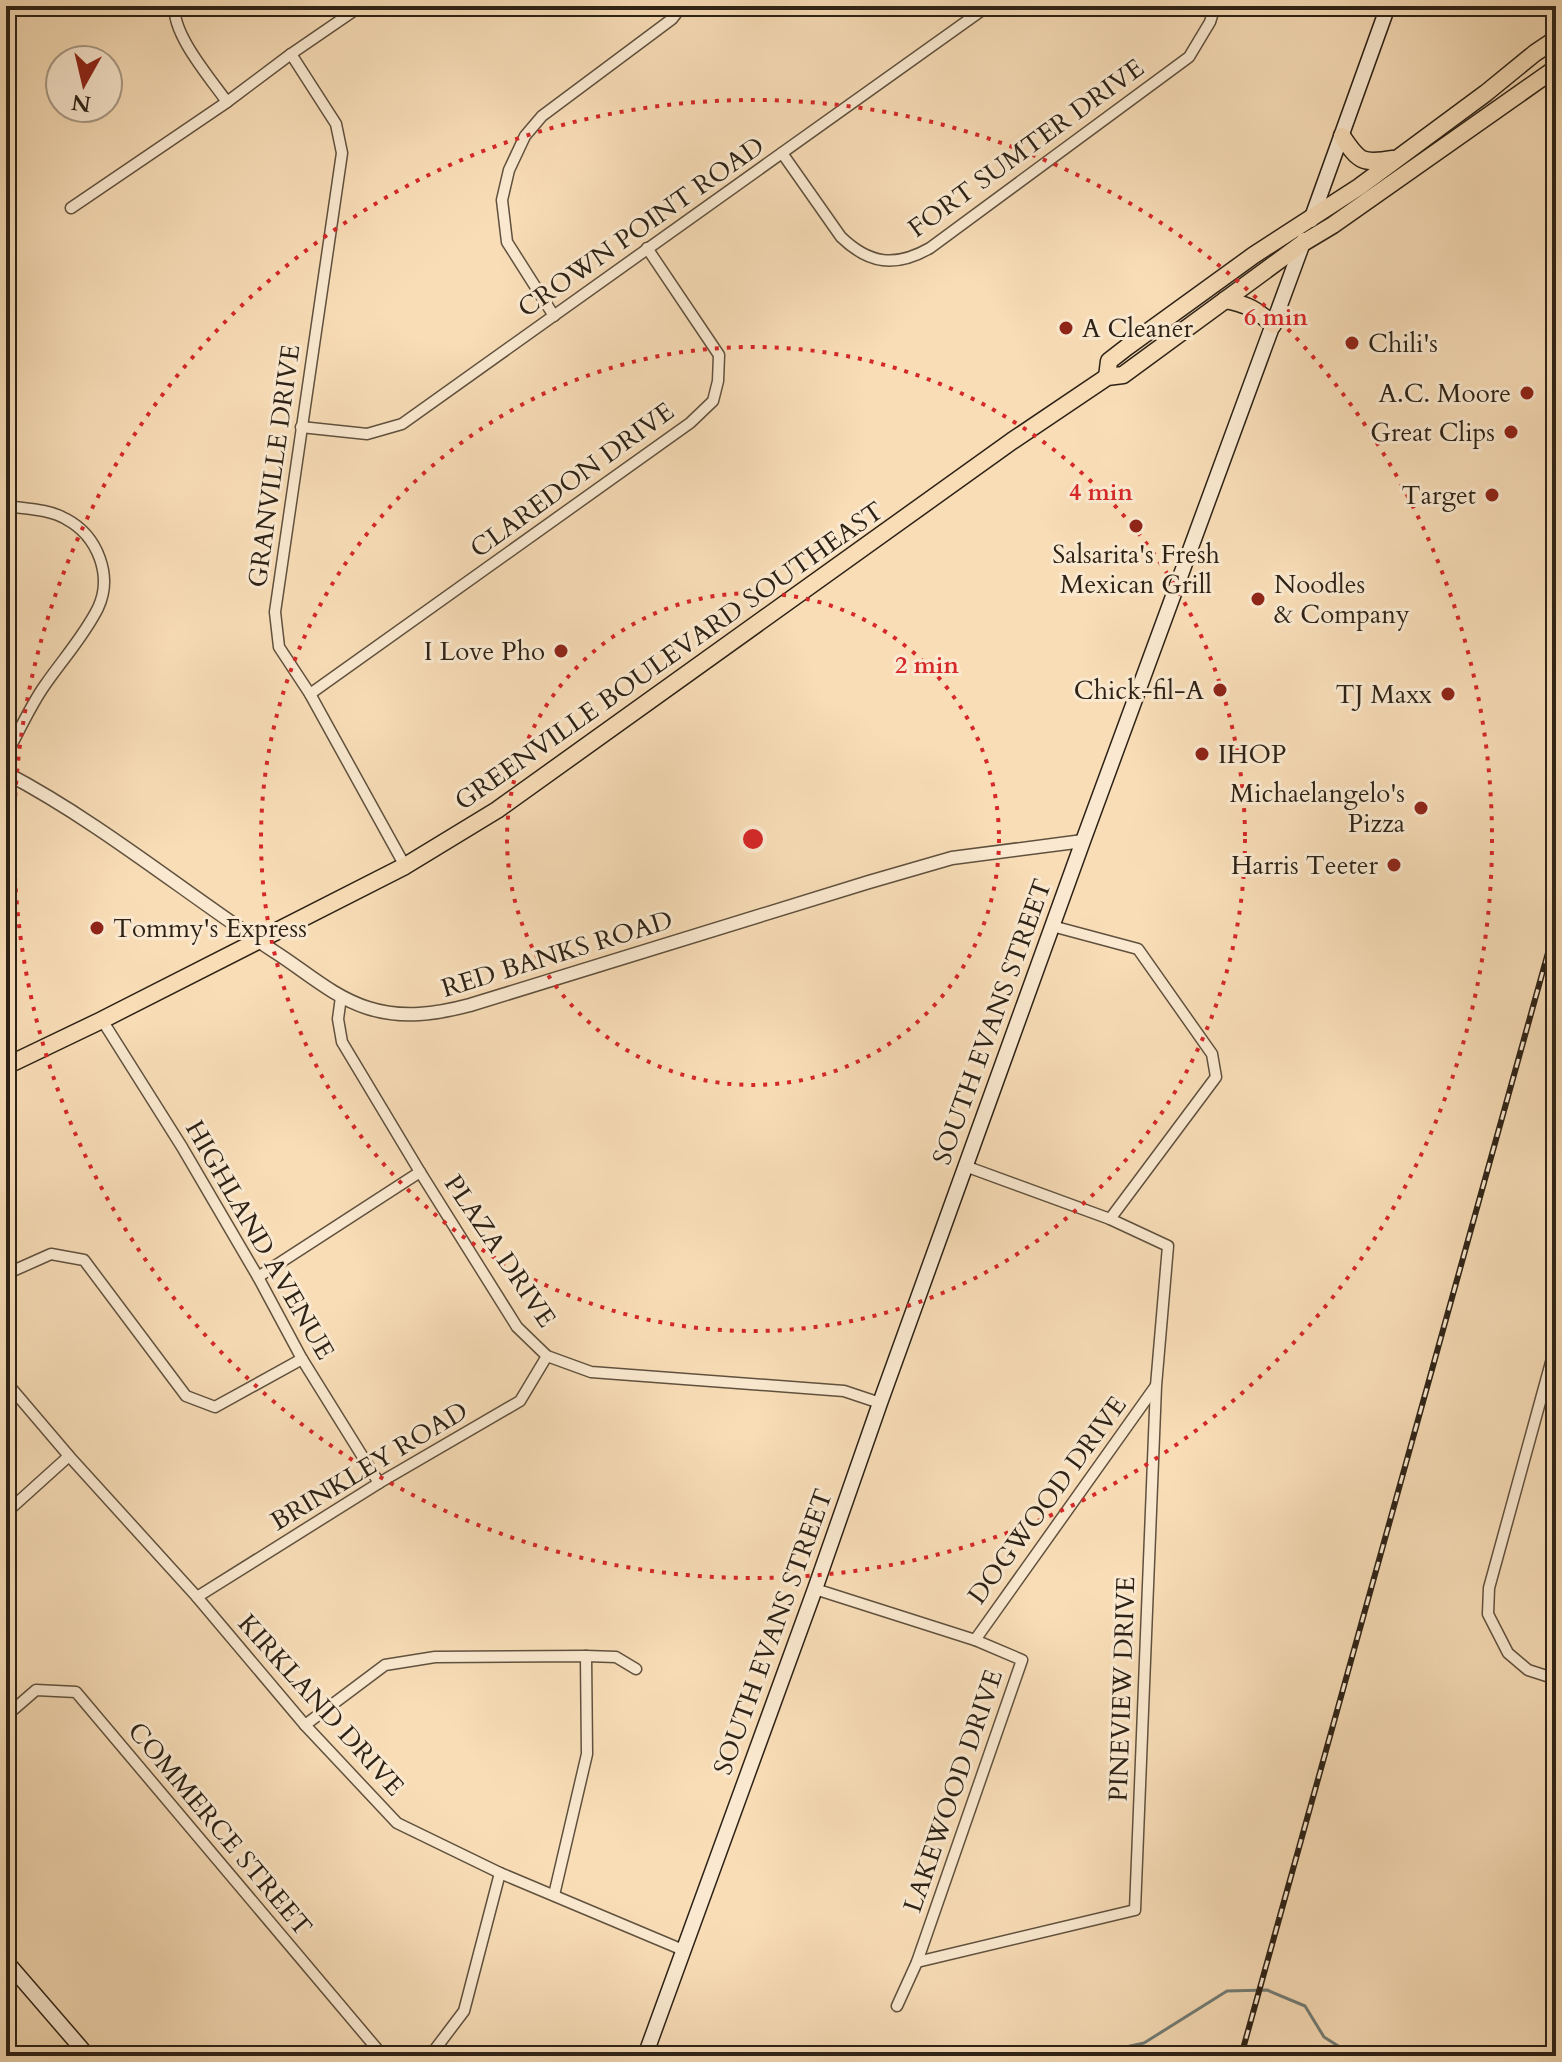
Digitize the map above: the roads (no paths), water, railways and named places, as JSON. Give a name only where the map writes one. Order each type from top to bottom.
[{"type":"highway","name":"GREENVILLE BOULEVARD SOUTHEAST","points":[[6,1066],[405,866],[520,794],[1012,441],[1107,377],[1109,361],[1127,347],[1254,255],[1398,158],[1556,39]]},
{"type":"highway","points":[[1107,377],[1123,375],[1303,243],[1556,68]]},
{"type":"highway","points":[[1342,136],[1356,157],[1368,163],[1398,158]]},
{"type":"highway","points":[[1225,300],[1244,303],[1273,325]]},
{"type":"main road","name":"SOUTH EVANS STREET","points":[[645,2056],[965,1166],[1388,6]]},
{"type":"main road","points":[[6,1961],[88,2056]]},
{"type":"street","points":[[175,6],[180,34],[227,102]]},
{"type":"street","points":[[71,208],[361,6]]},
{"type":"street","points":[[554,316],[507,242],[502,200],[509,170],[525,136],[542,116],[672,19],[682,6]]},
{"type":"street","name":"CROWN POINT ROAD","points":[[301,427],[367,434],[402,424],[988,6]]},
{"type":"street","name":"FORT SUMTER DRIVE","points":[[782,153],[850,246],[871,258],[886,261],[914,257],[1189,57],[1210,22],[1215,6]]},
{"type":"street","name":"GRANVILLE DRIVE","points":[[291,54],[336,124],[342,153],[275,612],[279,647],[310,694],[405,866]]},
{"type":"street","name":"CLAREDON DRIVE","points":[[310,694],[690,423],[713,401],[719,355],[647,248]]},
{"type":"street","points":[[6,506],[45,511],[65,518],[82,530],[100,556],[105,572],[105,590],[89,623],[43,687],[6,755]]},
{"type":"street","name":"RED BANKS ROAD","points":[[6,773],[86,821],[341,997],[369,1009],[398,1014],[424,1015],[448,1011],[952,858],[1083,841]]},
{"type":"street","points":[[965,1166],[1110,1219],[1216,1077],[1212,1054],[1138,949],[1052,926]]},
{"type":"street","name":"PLAZA DRIVE","points":[[341,997],[338,1019],[342,1042],[517,1327],[547,1356],[591,1372],[844,1391],[880,1403]]},
{"type":"street","name":"HIGHLAND AVENUE","points":[[102,1020],[182,1147],[302,1359],[379,1483]]},
{"type":"street","points":[[258,1277],[420,1172]]},
{"type":"street","name":"PINEVIEW DRIVE","points":[[917,1962],[1135,1910],[1156,1386],[1168,1246],[1110,1219]]},
{"type":"street","points":[[6,1274],[51,1254],[84,1260],[186,1396],[215,1407],[302,1359]]},
{"type":"street","points":[[1556,1344],[1489,1588],[1488,1614],[1508,1653],[1528,1670],[1556,1679]]},
{"type":"street","name":"BRINKLEY ROAD","points":[[197,1597],[379,1483],[520,1401],[547,1356]]},
{"type":"street","name":"KIRKLAND DRIVE","points":[[6,1382],[197,1597],[305,1725],[397,1823],[500,1873],[683,1950]]},
{"type":"street","name":"DOGWOOD DRIVE","points":[[975,1640],[1156,1386]]},
{"type":"street","points":[[8,1511],[69,1456]]},
{"type":"street","name":"LAKEWOOD DRIVE","points":[[815,1589],[975,1640],[1022,1660],[917,1962],[897,2006]]},
{"type":"street","points":[[305,1725],[385,1665],[435,1657],[586,1656],[616,1657],[636,1669]]},
{"type":"street","points":[[554,1895],[587,1754],[586,1656]]},
{"type":"street","name":"COMMERCE STREET","points":[[6,1716],[36,1690],[76,1692],[383,2056]]},
{"type":"street","points":[[430,2056],[464,2011],[500,1873]]},
{"type":"waterway","points":[[1085,2056],[1144,2043],[1227,1991],[1267,1990],[1305,2006],[1324,2037],[1354,2056]]},
{"type":"railway","points":[[1241,2056],[1556,924]]},
{"type":"place","name":"A Cleaner","points":[[1066,328]]},
{"type":"place","name":"Chili's","points":[[1352,343]]},
{"type":"place","name":"A.C. Moore","points":[[1527,393]]},
{"type":"place","name":"Great Clips","points":[[1511,432]]},
{"type":"place","name":"Target","points":[[1492,495]]},
{"type":"place","name":"Salsarita's Fresh Mexican Grill","points":[[1136,526]]},
{"type":"place","name":"Noodles & Company","points":[[1258,599]]},
{"type":"place","name":"I Love Pho","points":[[561,651]]},
{"type":"place","name":"Chick-fil-A","points":[[1220,690]]},
{"type":"place","name":"TJ Maxx","points":[[1448,694]]},
{"type":"place","name":"IHOP","points":[[1202,754]]},
{"type":"place","name":"Michaelangelo's Pizza","points":[[1421,808]]},
{"type":"place","name":"Harris Teeter","points":[[1394,865]]},
{"type":"place","name":"Tommy's Express","points":[[97,928]]}]
